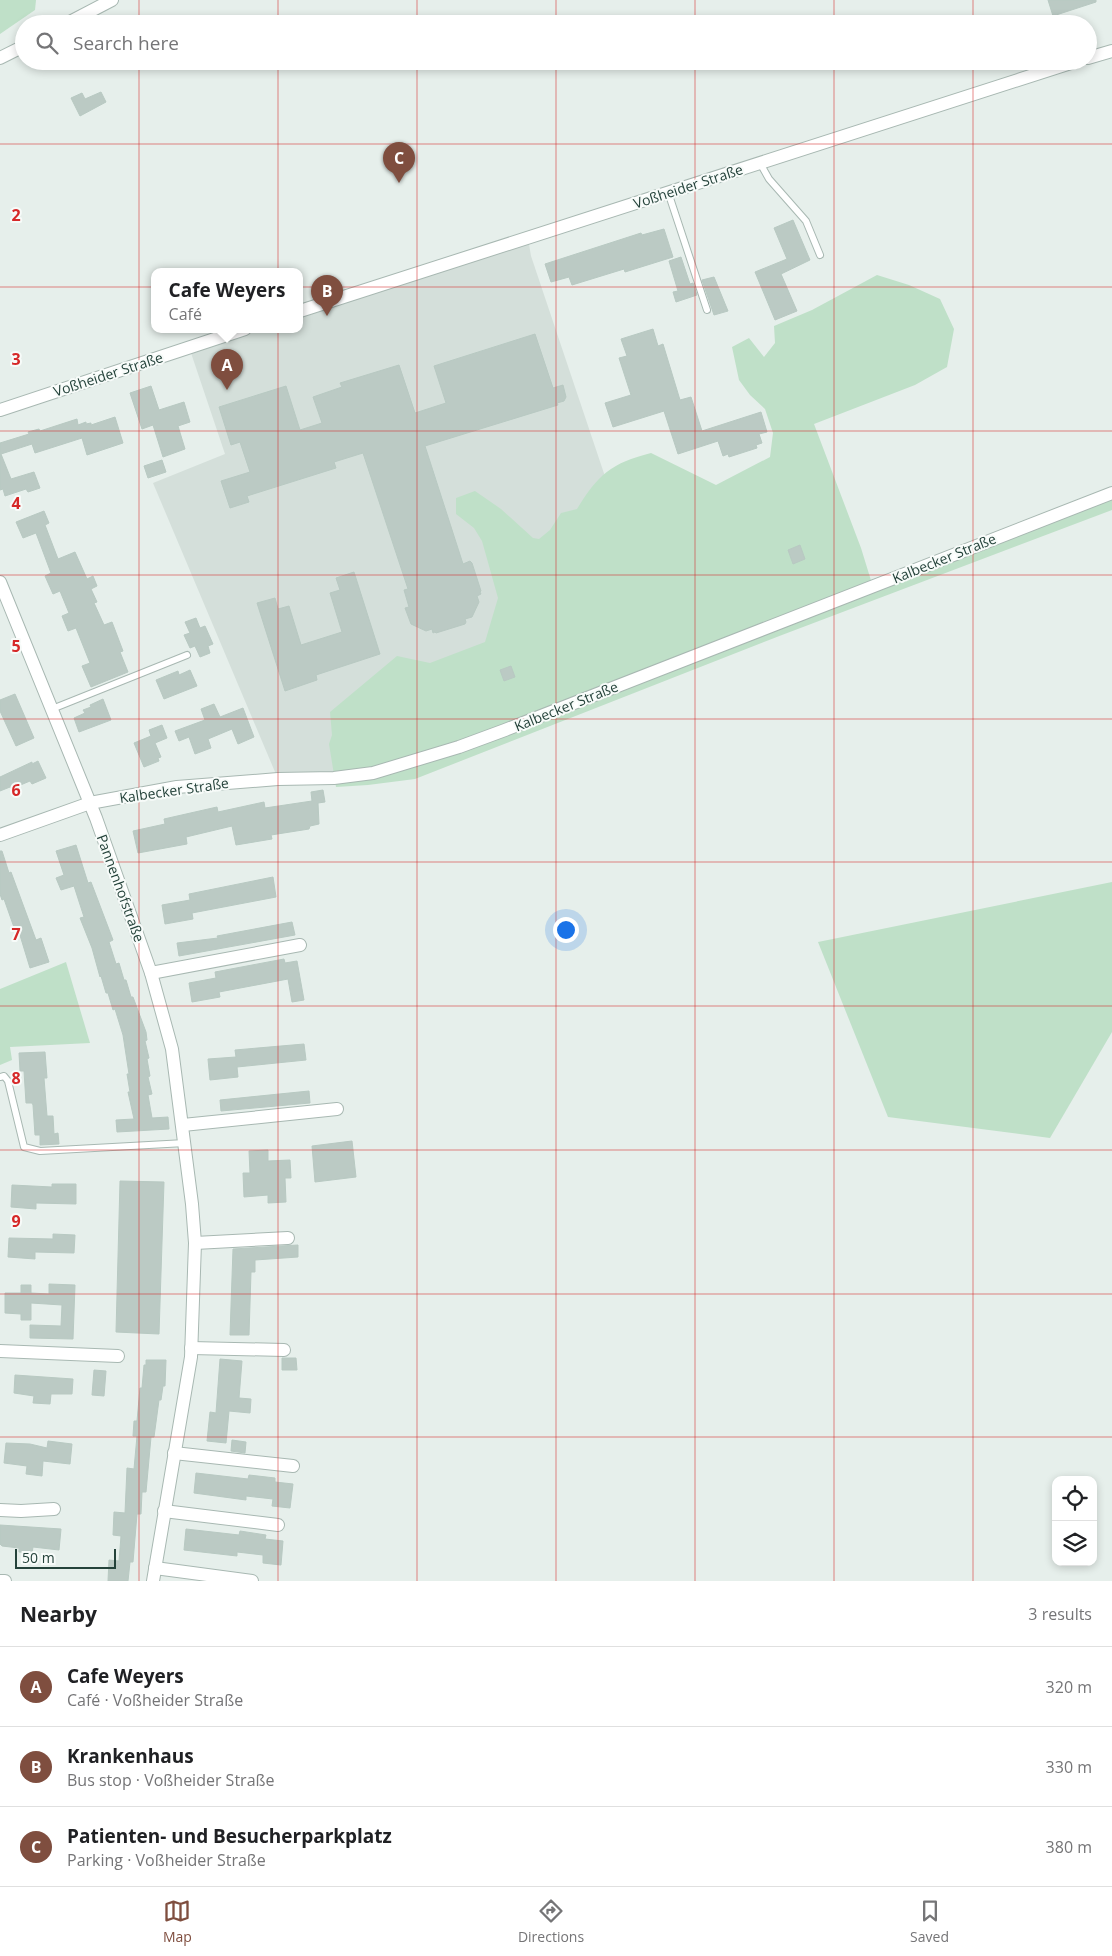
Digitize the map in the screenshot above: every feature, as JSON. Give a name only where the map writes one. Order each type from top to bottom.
[{"type":"street","points":[[83,15],[112,0]]},
{"type":"street","points":[[0,58],[15,50]]},
{"type":"street","points":[[1097,55],[1112,51]]},
{"type":"street","name":"Voßheider Straße","points":[[303,310],[1049,70]]},
{"type":"street","name":"Voßheider Straße","points":[[0,410],[233,333]]},
{"type":"street","name":"Kalbecker Straße","points":[[0,835],[90,803],[177,787],[235,782],[334,778],[385,770],[458,748],[1112,493]]},
{"type":"street","name":"Pannenhofstraße","points":[[0,582],[90,803],[151,973],[172,1049],[192,1204],[194,1243],[191,1358],[152,1581]]},
{"type":"street","points":[[151,973],[300,944]]},
{"type":"street","points":[[183,1125],[337,1109]]},
{"type":"street","points":[[194,1243],[288,1238]]},
{"type":"street","points":[[191,1348],[284,1350]]},
{"type":"street","points":[[0,1351],[118,1356]]},
{"type":"street","points":[[174,1453],[293,1466]]},
{"type":"street","points":[[0,1510],[54,1509]]},
{"type":"street","points":[[164,1512],[278,1525]]},
{"type":"street","points":[[155,1568],[252,1581]]},
{"type":"street","points":[[0,1581],[5,1581]]},
{"type":"lane","points":[[760,163],[773,184],[806,221],[820,255]]},
{"type":"lane","points":[[668,192],[706,310]]},
{"type":"lane","points":[[52,709],[187,656]]},
{"type":"lane","points":[[0,1077],[4,1076],[8,1081],[24,1147],[40,1152],[185,1143]]},
{"type":"shaded area","points":[[528,238],[531,256],[669,667],[373,773],[278,779],[153,483],[225,454],[189,347],[233,333],[303,333],[303,310]]},
{"type":"green space","points":[[0,0],[36,0],[35,10],[28,15],[15,15],[15,24],[0,34]]},
{"type":"green space","points":[[877,275],[909,285],[940,299],[954,329],[947,367],[915,385],[814,424],[861,548],[873,587],[1112,493],[1112,510],[782,635],[415,779],[336,787],[329,744],[332,735],[330,712],[397,656],[430,663],[485,642],[498,598],[482,541],[474,528],[456,514],[456,498],[475,491],[501,509],[533,538],[539,539],[550,530],[561,513],[577,509],[592,487],[607,472],[637,457],[651,453],[716,485],[770,457],[773,433],[765,409],[750,395],[739,380],[732,347],[749,338],[764,357],[775,343],[774,326],[812,310]]},
{"type":"green space","points":[[1112,882],[1112,1032],[1050,1138],[888,1117],[818,942]]},
{"type":"green space","points":[[66,962],[90,1043],[10,1047],[12,1060],[0,1065],[0,989]]},
{"type":"building","points":[[1048,0],[1096,0],[1096,2],[1053,15]]},
{"type":"building","points":[[101,92],[106,102],[80,116],[71,98],[82,93],[85,99]]},
{"type":"building","points":[[793,220],[810,260],[781,274],[797,311],[775,320],[755,272],[787,259],[774,228]]},
{"type":"building","points":[[664,229],[673,257],[625,272],[624,269],[572,285],[569,277],[551,282],[545,264],[641,233],[642,235]]},
{"type":"building","points":[[681,257],[690,284],[693,283],[697,295],[676,302],[673,292],[678,291],[669,261]]},
{"type":"building","points":[[714,277],[728,311],[714,315],[702,280]]},
{"type":"building","points":[[653,329],[658,346],[663,344],[680,400],[691,397],[702,431],[761,412],[767,432],[759,434],[762,443],[756,445],[757,448],[729,457],[728,454],[723,456],[718,441],[678,454],[664,411],[613,427],[605,403],[631,395],[619,358],[627,356],[621,339]]},
{"type":"building","points":[[535,334],[553,388],[563,385],[566,397],[564,401],[557,403],[558,405],[425,446],[463,564],[470,561],[472,563],[481,591],[481,594],[477,596],[479,602],[472,617],[465,619],[465,624],[433,633],[432,629],[426,631],[411,624],[405,608],[409,607],[404,590],[408,589],[363,453],[334,462],[336,468],[247,496],[249,502],[230,508],[221,481],[250,472],[240,442],[231,445],[219,407],[286,386],[300,430],[322,423],[313,397],[342,387],[340,383],[399,365],[415,413],[446,403],[434,366]]},
{"type":"building","points":[[151,386],[159,410],[184,402],[190,422],[178,426],[185,449],[163,457],[153,425],[142,429],[130,393]]},
{"type":"building","points":[[115,417],[123,443],[87,455],[82,438],[35,453],[32,444],[1,454],[11,479],[34,472],[40,488],[28,492],[26,489],[5,496],[3,489],[0,490],[0,443],[29,434],[28,432],[39,429],[40,431],[77,419],[78,425],[86,422],[86,424],[91,423],[91,425]]},
{"type":"building","points":[[162,460],[166,472],[148,478],[144,466]]},
{"type":"building","points":[[44,511],[49,523],[45,525],[58,559],[75,552],[87,579],[93,576],[97,586],[91,589],[97,602],[94,603],[104,625],[112,622],[123,651],[120,652],[128,672],[91,687],[82,666],[90,663],[76,628],[68,631],[62,616],[69,613],[60,591],[53,594],[45,576],[51,573],[36,533],[23,538],[16,522]]},
{"type":"building","points":[[800,545],[805,559],[793,564],[788,550]]},
{"type":"building","points":[[354,572],[380,654],[316,675],[317,680],[285,691],[257,603],[275,598],[278,609],[289,606],[301,645],[342,632],[330,593],[340,590],[336,578]]},
{"type":"building","points":[[196,618],[200,628],[205,626],[213,644],[208,646],[210,653],[200,657],[195,646],[190,648],[184,635],[190,633],[185,622]]},
{"type":"building","points":[[511,666],[515,677],[504,681],[500,670]]},
{"type":"building","points":[[190,670],[197,686],[164,699],[156,680],[178,671],[179,675]]},
{"type":"building","points":[[15,694],[34,738],[16,746],[0,711],[0,700]]},
{"type":"building","points":[[103,699],[111,720],[79,732],[74,718],[85,713],[83,710],[91,707],[90,705]]},
{"type":"building","points":[[214,704],[220,717],[243,708],[254,737],[238,744],[232,729],[208,739],[211,748],[195,754],[189,737],[179,741],[175,731],[205,720],[201,709]]},
{"type":"building","points":[[162,725],[167,738],[155,743],[161,757],[158,758],[159,761],[144,767],[134,743],[151,736],[149,730]]},
{"type":"building","points":[[38,761],[46,778],[32,784],[30,781],[11,789],[10,787],[0,791],[0,777]]},
{"type":"building","points":[[323,790],[325,802],[318,803],[319,824],[310,826],[309,829],[271,835],[272,839],[236,845],[232,826],[186,837],[187,844],[138,853],[133,831],[165,824],[164,819],[217,807],[218,812],[264,802],[265,808],[312,801],[311,792]]},
{"type":"building","points":[[76,845],[88,883],[91,882],[113,940],[109,942],[116,964],[119,963],[124,980],[126,980],[146,1032],[147,1040],[145,1041],[149,1058],[147,1059],[150,1076],[148,1077],[152,1094],[148,1095],[152,1118],[168,1117],[169,1129],[117,1132],[116,1120],[134,1119],[128,1092],[130,1092],[127,1074],[129,1074],[123,1035],[115,1009],[113,1010],[108,993],[106,993],[100,977],[92,948],[80,918],[84,917],[74,886],[61,890],[56,878],[64,875],[56,851]]},
{"type":"building","points":[[0,851],[2,851],[9,873],[11,872],[36,940],[41,938],[49,962],[30,968],[19,932],[16,933],[4,899],[2,900],[0,894]]},
{"type":"building","points":[[273,877],[276,897],[192,913],[193,919],[165,924],[162,905],[190,900],[189,894]]},
{"type":"building","points":[[292,922],[295,935],[179,956],[177,943],[218,938],[217,936]]},
{"type":"building","points":[[284,959],[285,963],[297,961],[304,1000],[292,1002],[288,979],[219,992],[220,997],[192,1002],[189,983],[216,978],[215,972]]},
{"type":"building","points":[[304,1044],[306,1060],[237,1067],[238,1077],[210,1080],[208,1059],[236,1057],[235,1050]]},
{"type":"building","points":[[45,1052],[47,1078],[44,1078],[47,1116],[53,1116],[54,1134],[58,1133],[59,1144],[40,1145],[40,1135],[35,1135],[33,1105],[32,1103],[26,1103],[24,1071],[20,1071],[19,1053]]},
{"type":"building","points":[[309,1091],[310,1103],[221,1111],[220,1100]]},
{"type":"building","points":[[352,1141],[356,1177],[315,1182],[312,1146]]},
{"type":"building","points":[[268,1150],[268,1161],[290,1160],[291,1178],[285,1178],[286,1202],[268,1203],[268,1195],[244,1197],[243,1173],[250,1173],[249,1151]]},
{"type":"building","points":[[120,1181],[164,1182],[159,1334],[116,1332]]},
{"type":"building","points":[[52,1184],[76,1184],[76,1204],[36,1203],[36,1209],[11,1207],[12,1185],[52,1187]]},
{"type":"building","points":[[53,1234],[75,1235],[74,1253],[35,1252],[35,1259],[8,1257],[9,1238],[53,1239]]},
{"type":"building","points":[[298,1245],[298,1257],[255,1260],[255,1272],[251,1272],[249,1335],[230,1335],[233,1249]]},
{"type":"building","points":[[49,1284],[75,1285],[73,1339],[30,1338],[30,1325],[61,1326],[62,1305],[31,1303],[31,1320],[21,1320],[21,1314],[5,1313],[5,1293],[21,1293],[21,1285],[31,1285],[31,1293],[49,1294]]},
{"type":"building","points":[[282,1358],[296,1358],[297,1370],[282,1370]]},
{"type":"building","points":[[220,1359],[242,1361],[239,1398],[251,1399],[250,1413],[229,1411],[226,1443],[207,1441],[210,1412],[216,1413]]},
{"type":"building","points":[[146,1360],[166,1360],[165,1386],[163,1386],[161,1400],[159,1400],[154,1437],[151,1437],[146,1492],[142,1492],[141,1514],[137,1514],[133,1562],[130,1562],[128,1581],[108,1581],[109,1560],[119,1561],[121,1536],[113,1535],[114,1512],[125,1513],[127,1468],[134,1469],[137,1436],[133,1436],[134,1421],[137,1421],[140,1388],[142,1388]]},
{"type":"building","points":[[94,1370],[106,1371],[104,1396],[92,1395]]},
{"type":"building","points":[[15,1375],[73,1379],[72,1394],[51,1394],[50,1404],[33,1403],[34,1396],[14,1393]]},
{"type":"building","points":[[232,1440],[246,1442],[245,1453],[231,1451]]},
{"type":"building","points":[[48,1441],[72,1444],[70,1464],[43,1461],[42,1476],[26,1474],[27,1466],[4,1463],[6,1443],[30,1444],[47,1448]]},
{"type":"building","points":[[196,1473],[248,1479],[249,1475],[275,1478],[275,1482],[293,1484],[290,1508],[272,1506],[273,1499],[246,1496],[246,1500],[194,1493]]},
{"type":"building","points":[[0,1525],[61,1529],[59,1550],[33,1547],[32,1553],[19,1552],[19,1548],[2,1546],[0,1544]]},
{"type":"building","points":[[186,1529],[239,1535],[240,1531],[266,1535],[265,1539],[283,1541],[281,1565],[263,1563],[263,1555],[237,1552],[237,1556],[184,1550]]},
{"type":"place","name":"Patienten- und Besucherparkplatz","points":[[399,183]]},
{"type":"place","name":"Krankenhaus","points":[[327,316]]},
{"type":"place","name":"Cafe Weyers","points":[[227,390]]}]
